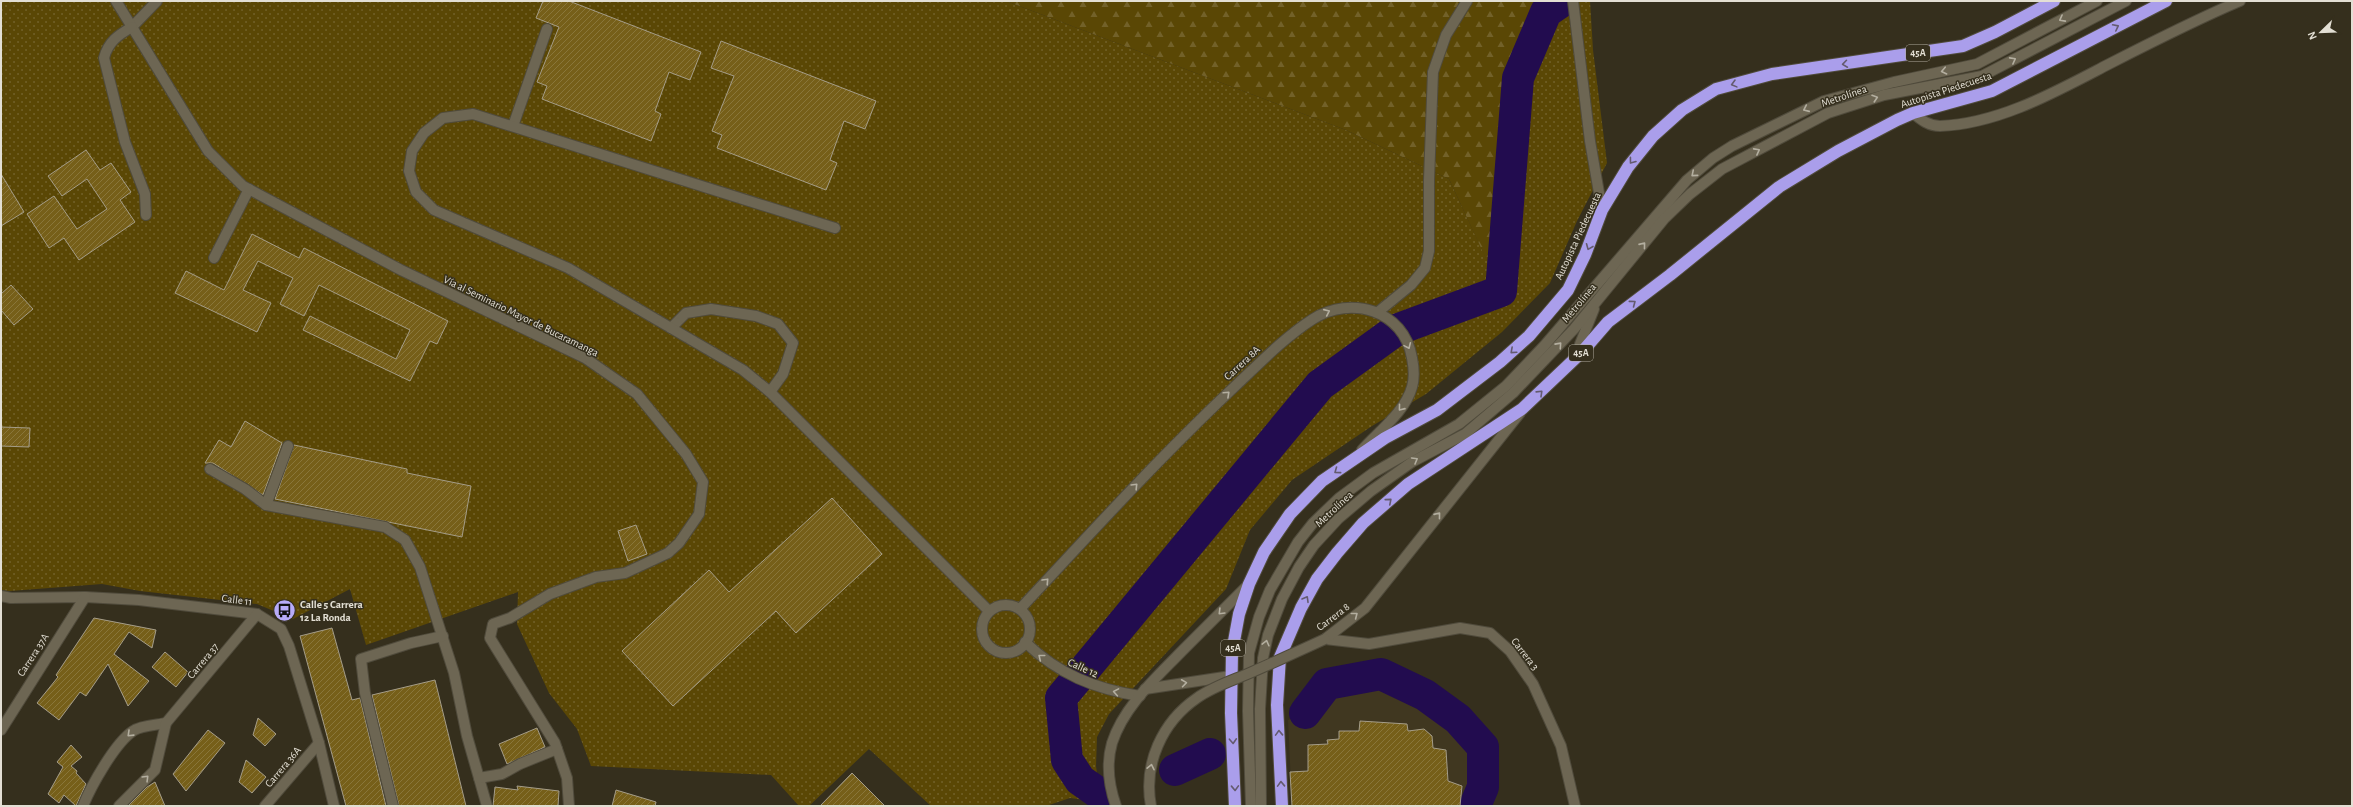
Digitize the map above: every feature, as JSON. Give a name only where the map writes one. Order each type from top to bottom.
[{"type":"highway","name":"Autopista Piedecuesta","points":[[1236,806],[1231,713],[1231,676],[1235,635],[1249,584],[1264,552],[1290,514],[1322,481],[1385,438],[1437,410],[1500,362],[1529,336],[1556,306],[1570,285],[1585,255],[1602,210],[1628,167],[1653,136],[1682,110],[1716,89],[1772,74],[1962,46],[1995,32],[2054,1]]},
{"type":"highway","name":"Autopista Piedecuesta","points":[[1282,806],[1278,705],[1280,657],[1288,634],[1317,579],[1363,523],[1408,484],[1522,410],[1582,352],[1608,322],[1670,275],[1772,192],[1838,151],[1913,113],[1992,90],[2166,1]]},
{"type":"street","name":"Vía al Seminario Mayor de Bucaramanga","points":[[116,1],[208,151],[243,186],[401,270],[585,358],[637,394],[686,454],[703,482],[699,514],[679,543],[668,553],[625,573],[596,577],[550,594],[510,618],[493,624],[490,638],[557,749],[567,778],[569,806]]},
{"type":"street","points":[[146,215],[145,194],[125,142],[104,58],[107,47],[117,36],[132,27],[157,1]]},
{"type":"street","points":[[1378,312],[1411,285],[1425,268],[1429,251],[1428,180],[1433,72],[1446,35],[1466,1]]},
{"type":"street","points":[[1573,1],[1590,141],[1602,210]]},
{"type":"street","name":"Metrolínea","points":[[1261,806],[1248,711],[1249,653],[1258,617],[1284,563],[1313,523],[1339,498],[1373,473],[1459,424],[1506,386],[1544,346],[1687,180],[1713,158],[1759,132],[1824,101],[1894,82],[1977,64],[2097,1]]},
{"type":"street","name":"Metrolínea","points":[[1251,806],[1263,658],[1268,635],[1282,598],[1299,567],[1314,545],[1338,519],[1371,491],[1412,462],[1465,434],[1513,393],[1547,359],[1598,300],[1664,219],[1690,194],[1722,169],[1828,113],[1884,95],[1982,76],[2126,1]]},
{"type":"street","points":[[1913,113],[1925,123],[1939,126],[1986,118],[2033,102],[2194,20],[2240,1]]},
{"type":"street","points":[[513,126],[547,30]]},
{"type":"street","points":[[835,228],[473,114],[443,118],[424,133],[412,151],[409,171],[416,192],[434,210],[568,268],[744,370],[770,392],[989,611]]},
{"type":"street","points":[[214,258],[249,190]]},
{"type":"street","points":[[1582,352],[1580,344],[1598,300]]},
{"type":"street","name":"Carrera 8A","points":[[1020,609],[1198,421],[1280,344],[1312,320],[1329,310],[1351,306],[1378,312],[1394,323],[1410,346],[1414,372],[1412,387],[1403,406],[1355,458]]},
{"type":"street","points":[[671,328],[686,313],[711,309],[756,316],[778,324],[793,343],[783,374],[770,392]]},
{"type":"street","name":"Carrera 8","points":[[1151,806],[1150,775],[1154,757],[1166,730],[1180,712],[1209,691],[1325,639],[1365,608],[1522,410]]},
{"type":"street","points":[[266,505],[288,446]]},
{"type":"street","points":[[210,469],[245,489],[266,505],[385,527],[405,540],[420,567],[443,636],[454,673],[467,736],[487,806]]},
{"type":"street","points":[[1116,806],[1110,791],[1108,767],[1112,744],[1121,722],[1140,696],[1249,584]]},
{"type":"street","name":"Calle 11","points":[[1,596],[11,598],[85,597],[138,600],[257,614],[281,629],[289,646],[319,743],[334,806]]},
{"type":"street","name":"Carrera 37A","points":[[1,728],[85,597]]},
{"type":"street","points":[[1004,605],[1020,609],[1028,621],[1028,636],[1025,642],[1012,651],[1005,652],[990,646],[985,641],[982,625],[989,611],[1004,605]]},
{"type":"street","name":"Carrera 37","points":[[119,806],[154,770],[166,723],[257,614]]},
{"type":"street","name":"Carrera 3","points":[[1325,639],[1369,644],[1460,628],[1490,633],[1510,651],[1533,684],[1561,746],[1575,806]]},
{"type":"street","points":[[393,806],[365,693],[361,659],[411,643],[443,636]]},
{"type":"street","name":"Calle 12","points":[[1025,642],[1041,658],[1060,671],[1092,686],[1111,692],[1140,696]]},
{"type":"street","points":[[1140,696],[1231,676]]},
{"type":"street","points":[[83,806],[91,785],[115,751],[133,730],[166,723]]},
{"type":"street","name":"Carrera 36A","points":[[266,806],[319,743]]},
{"type":"street","points":[[479,778],[502,774],[520,764],[557,749]]},
{"type":"shaded area","points":[[1381,674],[1425,695],[1458,719],[1483,747],[1483,787],[1475,806],[1292,806],[1288,720],[1305,713],[1327,684]]},
{"type":"green space","points":[[1,1],[1006,1],[1346,130],[1449,179],[1501,290],[1518,78],[1546,12],[1562,1],[1590,1],[1593,50],[1607,163],[1577,221],[1550,283],[1502,332],[1426,394],[1372,426],[1292,480],[1250,530],[1226,589],[1109,714],[1097,737],[1096,766],[1101,802],[1070,798],[1046,806],[931,806],[869,749],[809,806],[799,806],[771,775],[591,766],[577,729],[549,693],[517,624],[518,592],[366,645],[350,589],[293,619],[257,604],[140,591],[102,584],[10,591],[1,590]]},
{"type":"green space","points":[[1006,1],[1562,1],[1546,12],[1518,78],[1501,291],[1449,179],[1346,130]]},
{"type":"building","points":[[543,1],[569,1],[701,52],[690,80],[669,72],[655,111],[661,114],[651,141],[542,99],[547,86],[537,82],[559,27],[536,18]]},
{"type":"building","points":[[721,41],[876,101],[865,129],[844,121],[830,160],[837,163],[826,190],[717,148],[722,135],[712,131],[734,76],[711,68]]},
{"type":"building","points":[[86,150],[100,170],[111,163],[131,192],[120,200],[135,222],[79,260],[64,238],[49,248],[27,214],[54,196],[77,229],[107,209],[87,179],[62,196],[48,176]]},
{"type":"building","points":[[1,174],[24,212],[1,226]]},
{"type":"building","points":[[252,234],[299,258],[304,248],[448,321],[437,344],[430,341],[410,381],[303,330],[310,316],[396,359],[410,330],[319,285],[304,316],[280,304],[293,278],[258,261],[243,290],[271,303],[257,332],[175,293],[186,271],[224,290]]},
{"type":"building","points":[[11,285],[33,309],[14,325],[1,310],[1,294]]},
{"type":"building","points":[[245,421],[282,443],[263,495],[213,463],[205,463],[219,440],[231,447]]},
{"type":"building","points":[[1,427],[30,428],[29,447],[1,446]]},
{"type":"building","points":[[294,445],[407,469],[407,473],[471,486],[462,537],[275,499]]},
{"type":"building","points":[[832,498],[882,554],[796,633],[776,611],[673,706],[622,651],[709,570],[729,592]]},
{"type":"building","points":[[636,525],[647,554],[628,561],[618,531]]},
{"type":"building","points":[[94,618],[156,630],[152,648],[129,632],[114,654],[149,681],[128,706],[108,664],[86,696],[80,692],[59,720],[37,703],[58,677],[56,675]]},
{"type":"building","points":[[332,628],[352,700],[360,698],[386,806],[346,806],[300,636]]},
{"type":"building","points":[[165,652],[188,672],[176,687],[152,667]]},
{"type":"building","points":[[435,680],[466,806],[399,806],[372,695]]},
{"type":"building","points":[[258,718],[276,734],[265,746],[253,735]]},
{"type":"building","points":[[1360,721],[1407,724],[1408,731],[1424,729],[1432,736],[1433,748],[1446,750],[1448,781],[1462,786],[1460,806],[1292,806],[1290,772],[1308,771],[1308,745],[1328,744],[1327,740],[1339,739],[1339,731],[1359,731]]},
{"type":"building","points":[[537,728],[545,747],[507,764],[499,744]]},
{"type":"building","points":[[208,730],[225,743],[186,791],[173,774]]},
{"type":"building","points":[[71,745],[82,757],[71,766],[77,771],[76,773],[86,784],[76,806],[64,795],[59,803],[48,794],[63,767],[57,762]]},
{"type":"building","points":[[246,760],[266,777],[252,793],[239,782]]},
{"type":"building","points":[[852,773],[885,806],[820,806]]},
{"type":"building","points":[[155,782],[165,806],[128,806],[147,787]]},
{"type":"building","points":[[517,786],[559,791],[558,806],[493,806],[495,787],[518,790]]},
{"type":"building","points":[[616,790],[656,802],[655,806],[612,806]]},
{"type":"waterway","points":[[1100,794],[1080,780],[1067,760],[1061,698],[1320,385],[1396,330],[1501,291],[1518,78],[1546,12],[1562,1]]},
{"type":"waterway","points":[[1305,713],[1327,684],[1381,674],[1425,695],[1458,719],[1483,747],[1483,787],[1475,806]]},
{"type":"waterway","points":[[1175,770],[1210,754]]},
{"type":"place","name":"Calle 5 Carrera 12 La Ronda","points":[[284,610]]}]
